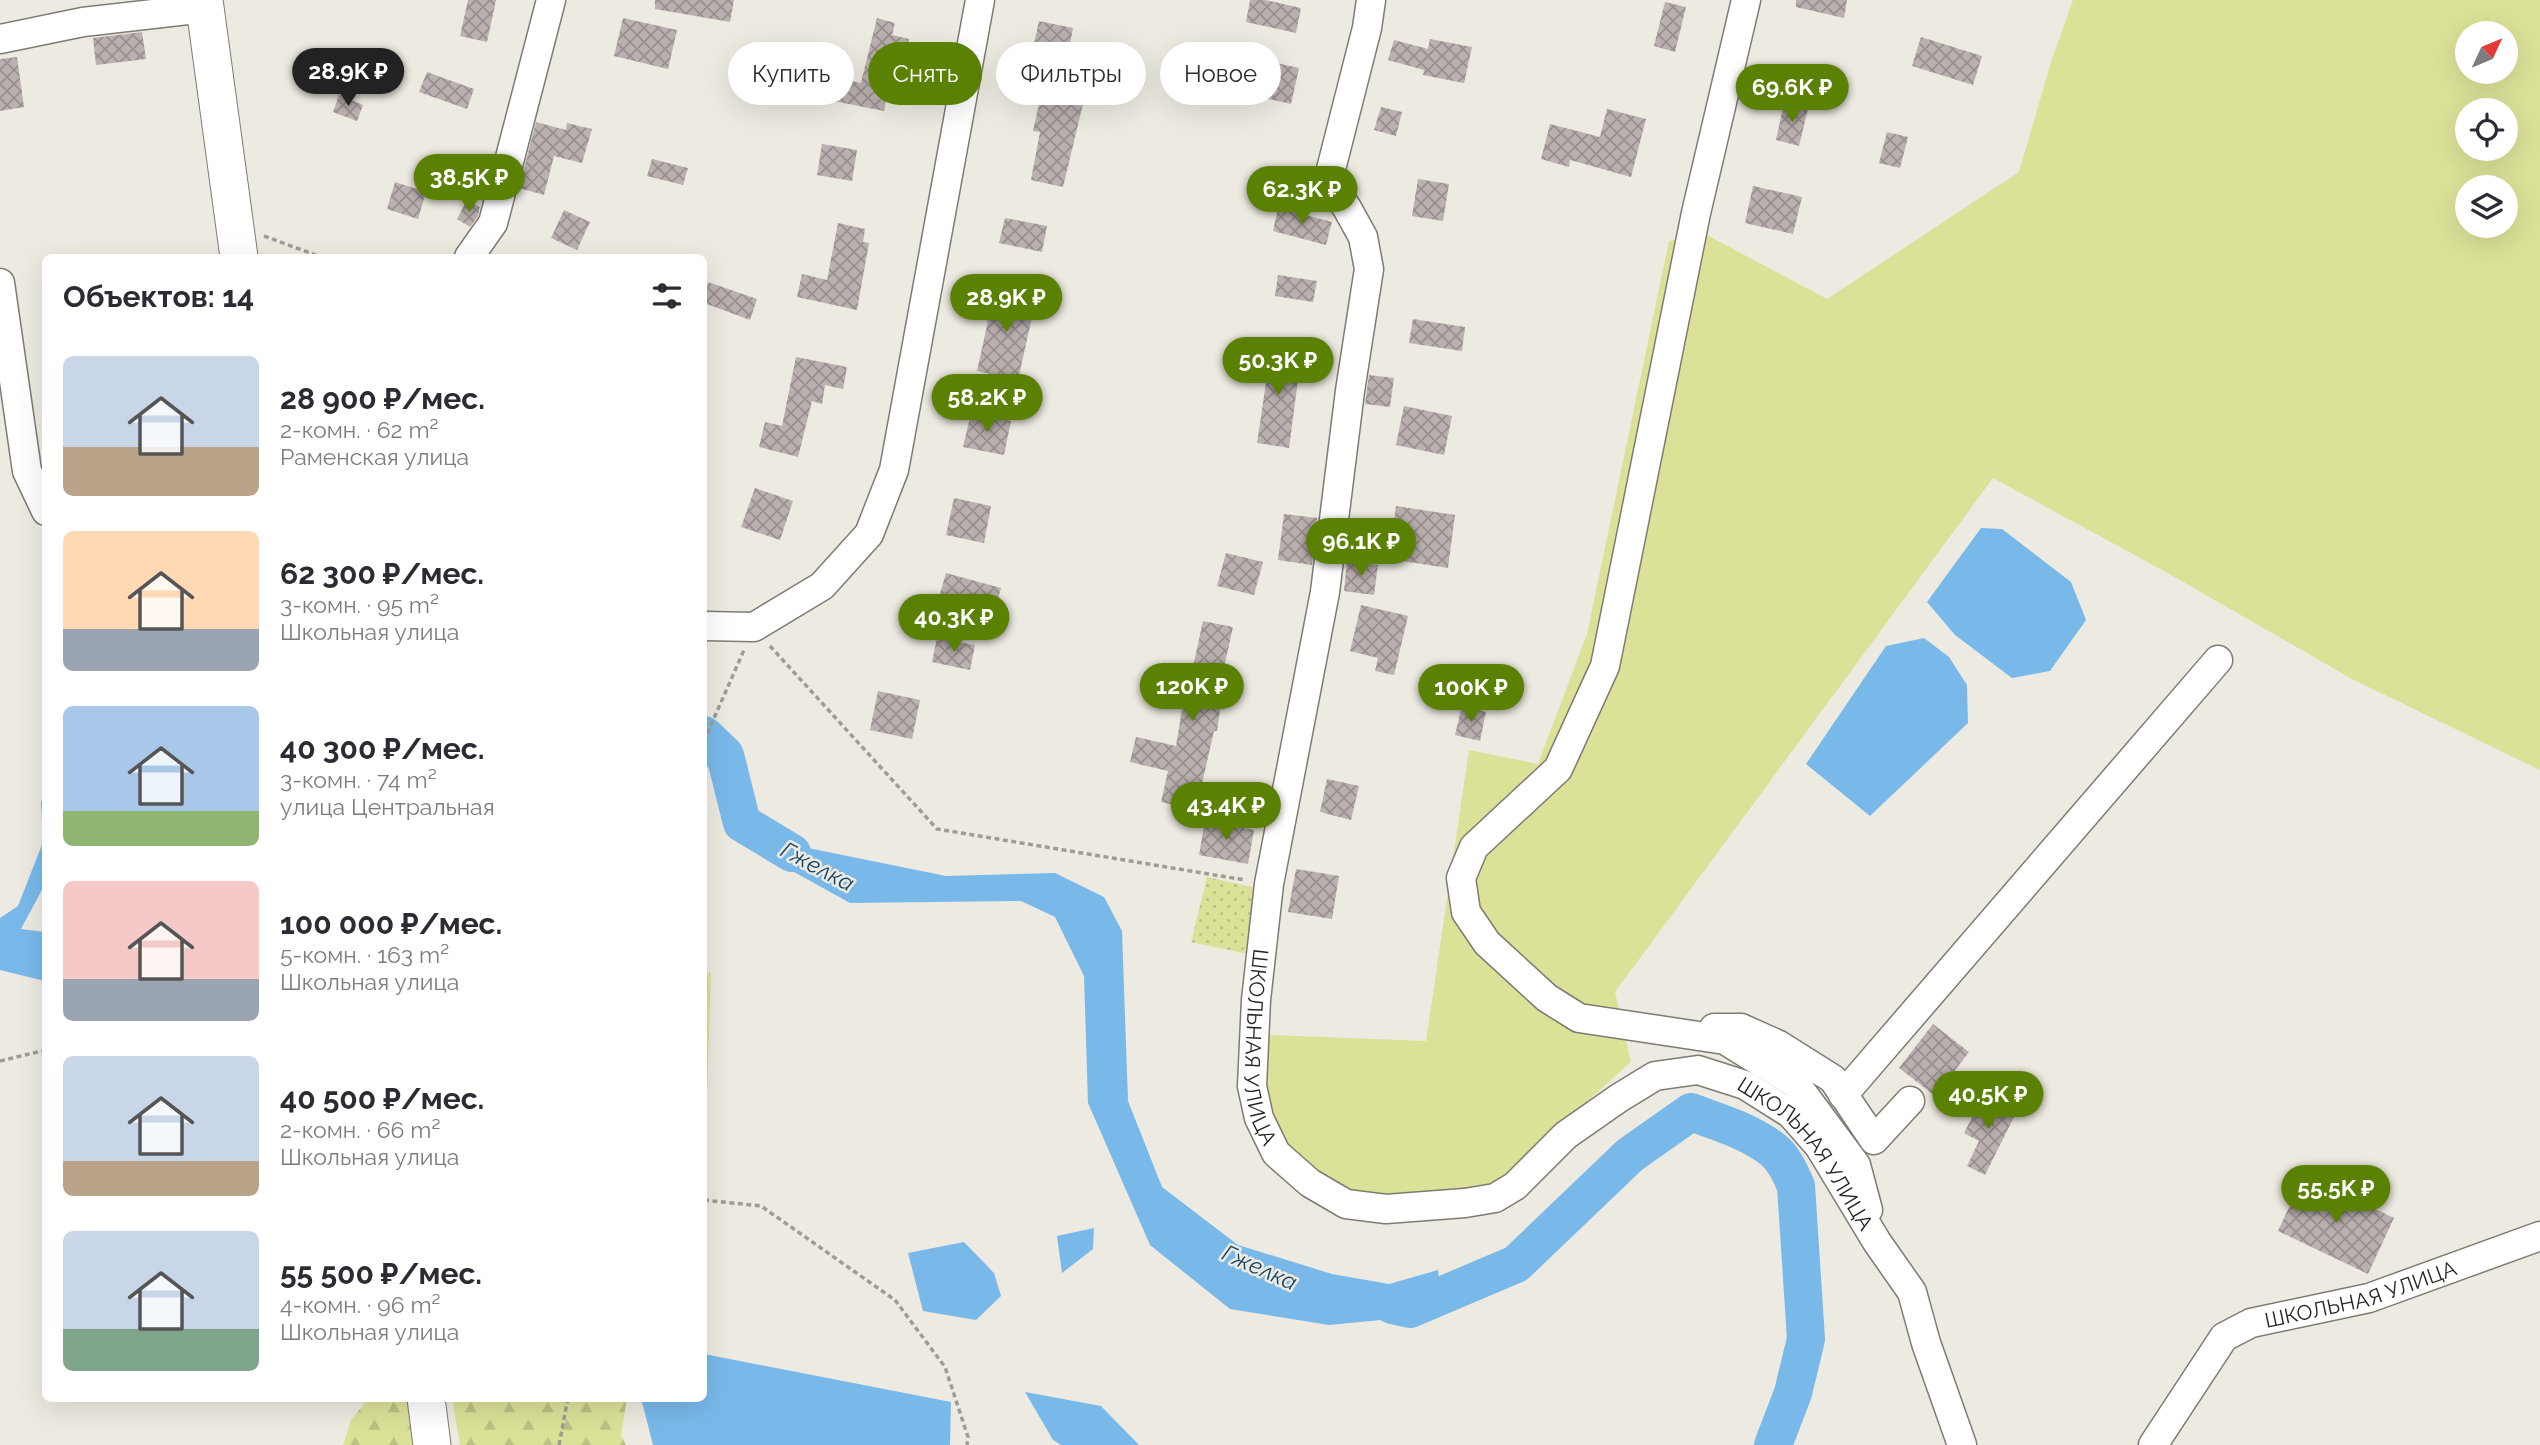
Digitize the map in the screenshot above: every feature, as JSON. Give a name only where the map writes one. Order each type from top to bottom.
[{"type":"main road","points":[[204,4],[251,246]]},
{"type":"main road","points":[[427,1402],[432,1445]]},
{"type":"street","points":[[470,254],[493,223],[551,0]]},
{"type":"street","points":[[707,626],[754,627],[822,586],[869,534],[894,470],[980,0]]},
{"type":"street","name":"ШКОЛЬНАЯ УЛИЦА","points":[[1371,0],[1367,27],[1328,181],[1363,237],[1369,269],[1350,391],[1325,592],[1269,884],[1256,1000],[1252,1086],[1259,1118],[1276,1153],[1310,1183],[1346,1204],[1386,1209],[1495,1198],[1515,1186],[1566,1135],[1619,1097],[1655,1076],[1698,1070],[1745,1084],[1791,1114],[1819,1146],[1877,1242],[1912,1292],[1962,1445]]},
{"type":"street","points":[[1746,0],[1696,213],[1605,666],[1558,769],[1474,847],[1461,878],[1466,912],[1487,943],[1547,998],[1579,1018],[1725,1040],[1797,1084],[1856,1165],[1877,1242]]},
{"type":"street","points":[[0,39],[83,22],[204,4]]},
{"type":"street","points":[[0,283],[27,471],[42,503]]},
{"type":"street","points":[[1843,1094],[2218,660]]},
{"type":"street","points":[[1642,1028],[1741,1028],[1779,1045],[1833,1079],[1874,1140],[1910,1101]]},
{"type":"street","name":"ШКОЛЬНАЯ УЛИЦА","points":[[2153,1445],[2224,1337],[2250,1324],[2370,1298],[2540,1236]]},
{"type":"path","points":[[251,246],[302,254]]},
{"type":"path","points":[[707,735],[754,627],[937,829],[1269,884]]},
{"type":"path","points":[[0,1061],[42,1051]]},
{"type":"path","points":[[707,1200],[761,1206],[895,1300],[945,1367],[968,1437],[967,1445]]},
{"type":"path","points":[[559,1445],[567,1402]]},
{"type":"green space","points":[[2073,0],[2540,0],[2540,770],[2352,679],[2164,571],[1993,478],[1615,992],[1631,1062],[1497,1182],[1388,1202],[1321,1189],[1264,1113],[1268,1035],[1426,1041],[1469,750],[1538,764],[1587,634],[1669,241],[1707,235],[1827,299],[2019,172],[2051,62]]},
{"type":"green space","points":[[1207,877],[1274,892],[1262,957],[1191,942]]},
{"type":"green space","points":[[707,972],[711,973],[707,1094]]},
{"type":"green space","points":[[366,1402],[409,1402],[415,1445],[343,1445],[351,1420]]},
{"type":"green space","points":[[453,1402],[626,1402],[621,1435],[626,1445],[460,1445]]},
{"type":"water","points":[[1981,528],[2002,529],[2071,582],[2086,620],[2050,671],[2012,678],[1955,635],[1927,602]]},
{"type":"water","points":[[1924,638],[1949,657],[1967,685],[1968,723],[1870,816],[1806,764],[1886,646]]},
{"type":"water","points":[[707,725],[736,749],[739,807],[808,848],[946,876],[1055,873],[1104,897],[1122,931],[1128,1101],[1162,1187],[1238,1245],[1332,1274],[1389,1284],[1438,1270],[1443,1314],[1329,1325],[1230,1309],[1150,1245],[1088,1103],[1084,976],[1055,917],[1021,901],[850,903],[767,857],[707,766]]},
{"type":"water","points":[[42,845],[42,890],[21,929],[42,932],[42,980],[0,970],[0,918],[18,906]]},
{"type":"water","points":[[1094,1228],[1093,1249],[1062,1273],[1057,1236]]},
{"type":"water","points":[[964,1242],[994,1273],[1001,1296],[976,1320],[923,1311],[908,1253]]},
{"type":"water","points":[[707,1355],[951,1402],[950,1445],[653,1445],[642,1402],[707,1402]]},
{"type":"water","points":[[1025,1392],[1101,1406],[1139,1445],[1061,1445],[1053,1440]]},
{"type":"building","points":[[468,0],[496,0],[487,42],[460,36]]},
{"type":"building","points":[[655,0],[734,0],[730,22],[655,9]]},
{"type":"building","points":[[1250,0],[1265,0],[1301,8],[1296,33],[1246,22]]},
{"type":"building","points":[[1796,0],[1847,0],[1844,18],[1796,7]]},
{"type":"building","points":[[1665,2],[1686,7],[1675,52],[1654,46]]},
{"type":"building","points":[[623,18],[677,30],[668,69],[614,56]]},
{"type":"building","points":[[877,18],[895,23],[892,35],[909,39],[908,42],[871,42]]},
{"type":"building","points":[[1039,21],[1073,28],[1070,42],[1034,42]]},
{"type":"building","points":[[142,32],[146,59],[96,65],[93,38]]},
{"type":"building","points":[[1921,37],[1982,56],[1973,85],[1912,66]]},
{"type":"building","points":[[1430,39],[1472,47],[1464,83],[1423,75],[1424,70],[1388,60],[1394,40],[1428,49]]},
{"type":"building","points":[[868,55],[868,105],[885,105],[884,111],[854,105],[854,82],[861,83]]},
{"type":"building","points":[[17,57],[24,107],[0,111],[0,59]]},
{"type":"building","points":[[1281,64],[1299,68],[1291,104],[1281,102]]},
{"type":"building","points":[[427,72],[474,89],[467,109],[419,92]]},
{"type":"building","points":[[339,95],[363,105],[357,121],[333,112]]},
{"type":"building","points":[[1784,103],[1808,109],[1799,146],[1776,140]]},
{"type":"building","points":[[1039,105],[1083,105],[1063,187],[1031,180],[1040,132],[1033,131]]},
{"type":"building","points":[[1381,107],[1402,112],[1396,136],[1374,130]]},
{"type":"building","points":[[1607,109],[1646,119],[1631,177],[1570,160],[1569,167],[1541,159],[1550,124],[1600,137]]},
{"type":"building","points":[[536,122],[566,130],[567,123],[592,129],[582,163],[554,156],[544,195],[519,188]]},
{"type":"building","points":[[1887,132],[1908,137],[1900,168],[1879,163]]},
{"type":"building","points":[[822,144],[857,150],[852,181],[817,175]]},
{"type":"building","points":[[652,159],[688,168],[683,185],[647,176]]},
{"type":"building","points":[[1418,179],[1449,184],[1443,221],[1412,216]]},
{"type":"building","points":[[395,182],[426,192],[418,219],[387,209]]},
{"type":"building","points":[[1753,186],[1802,197],[1793,234],[1745,223]]},
{"type":"building","points":[[467,200],[480,207],[478,216],[470,227],[457,219]]},
{"type":"building","points":[[1278,208],[1332,222],[1326,245],[1273,231]]},
{"type":"building","points":[[564,210],[590,222],[577,250],[551,238]]},
{"type":"building","points":[[1005,218],[1047,226],[1042,252],[999,243]]},
{"type":"building","points":[[838,223],[865,229],[863,242],[869,243],[857,310],[797,297],[802,274],[827,280]]},
{"type":"building","points":[[1278,275],[1317,281],[1313,302],[1275,296]]},
{"type":"building","points":[[708,282],[757,299],[750,320],[707,304]]},
{"type":"building","points":[[990,289],[1036,299],[1018,380],[977,371],[988,321],[983,319]]},
{"type":"building","points":[[1413,319],[1465,327],[1462,351],[1409,343]]},
{"type":"building","points":[[1261,351],[1301,357],[1289,448],[1257,443],[1266,383],[1257,382]]},
{"type":"building","points":[[796,357],[847,367],[843,389],[825,385],[822,404],[812,401],[798,457],[759,447],[765,422],[782,426]]},
{"type":"building","points":[[1369,375],[1394,378],[1390,407],[1365,404]]},
{"type":"building","points":[[1404,406],[1452,416],[1444,455],[1396,445]]},
{"type":"building","points":[[971,413],[1011,421],[1004,455],[963,447]]},
{"type":"building","points":[[755,488],[793,501],[780,540],[741,527]]},
{"type":"building","points":[[954,498],[991,506],[984,543],[946,535]]},
{"type":"building","points":[[1396,506],[1455,515],[1448,568],[1389,559]]},
{"type":"building","points":[[1284,514],[1317,518],[1312,565],[1278,560]]},
{"type":"building","points":[[1226,553],[1263,562],[1254,595],[1217,586]]},
{"type":"building","points":[[1347,561],[1378,565],[1374,595],[1344,591]]},
{"type":"building","points":[[946,573],[1001,588],[994,612],[939,597]]},
{"type":"building","points":[[1361,605],[1408,616],[1394,675],[1375,671],[1378,658],[1350,651]]},
{"type":"building","points":[[1203,621],[1233,627],[1219,690],[1223,690],[1217,731],[1214,731],[1196,810],[1161,802],[1168,771],[1130,762],[1136,737],[1176,746],[1186,684],[1189,685]]},
{"type":"building","points":[[937,638],[975,645],[970,670],[932,662]]},
{"type":"building","points":[[878,691],[920,700],[912,739],[870,730]]},
{"type":"building","points":[[1462,706],[1486,712],[1480,741],[1455,735]]},
{"type":"building","points":[[1327,779],[1359,786],[1351,820],[1320,812]]},
{"type":"building","points":[[1205,821],[1254,830],[1248,864],[1199,855]]},
{"type":"building","points":[[1296,869],[1339,876],[1332,919],[1288,912]]},
{"type":"building","points":[[1933,1024],[1969,1052],[1935,1096],[1899,1068]]},
{"type":"building","points":[[1984,1094],[2017,1111],[1985,1175],[1967,1166],[1979,1141],[1964,1133]]},
{"type":"building","points":[[2304,1175],[2394,1218],[2368,1274],[2278,1231]]},
{"type":"waterway","name":"Гжелка","points":[[707,738],[725,755],[742,823],[792,853]]},
{"type":"waterway","name":"Гжелка","points":[[1392,1305],[1410,1309],[1516,1264],[1630,1155],[1691,1112],[1722,1123],[1772,1149],[1783,1161],[1796,1186],[1806,1339],[1793,1393],[1773,1445]]}]
